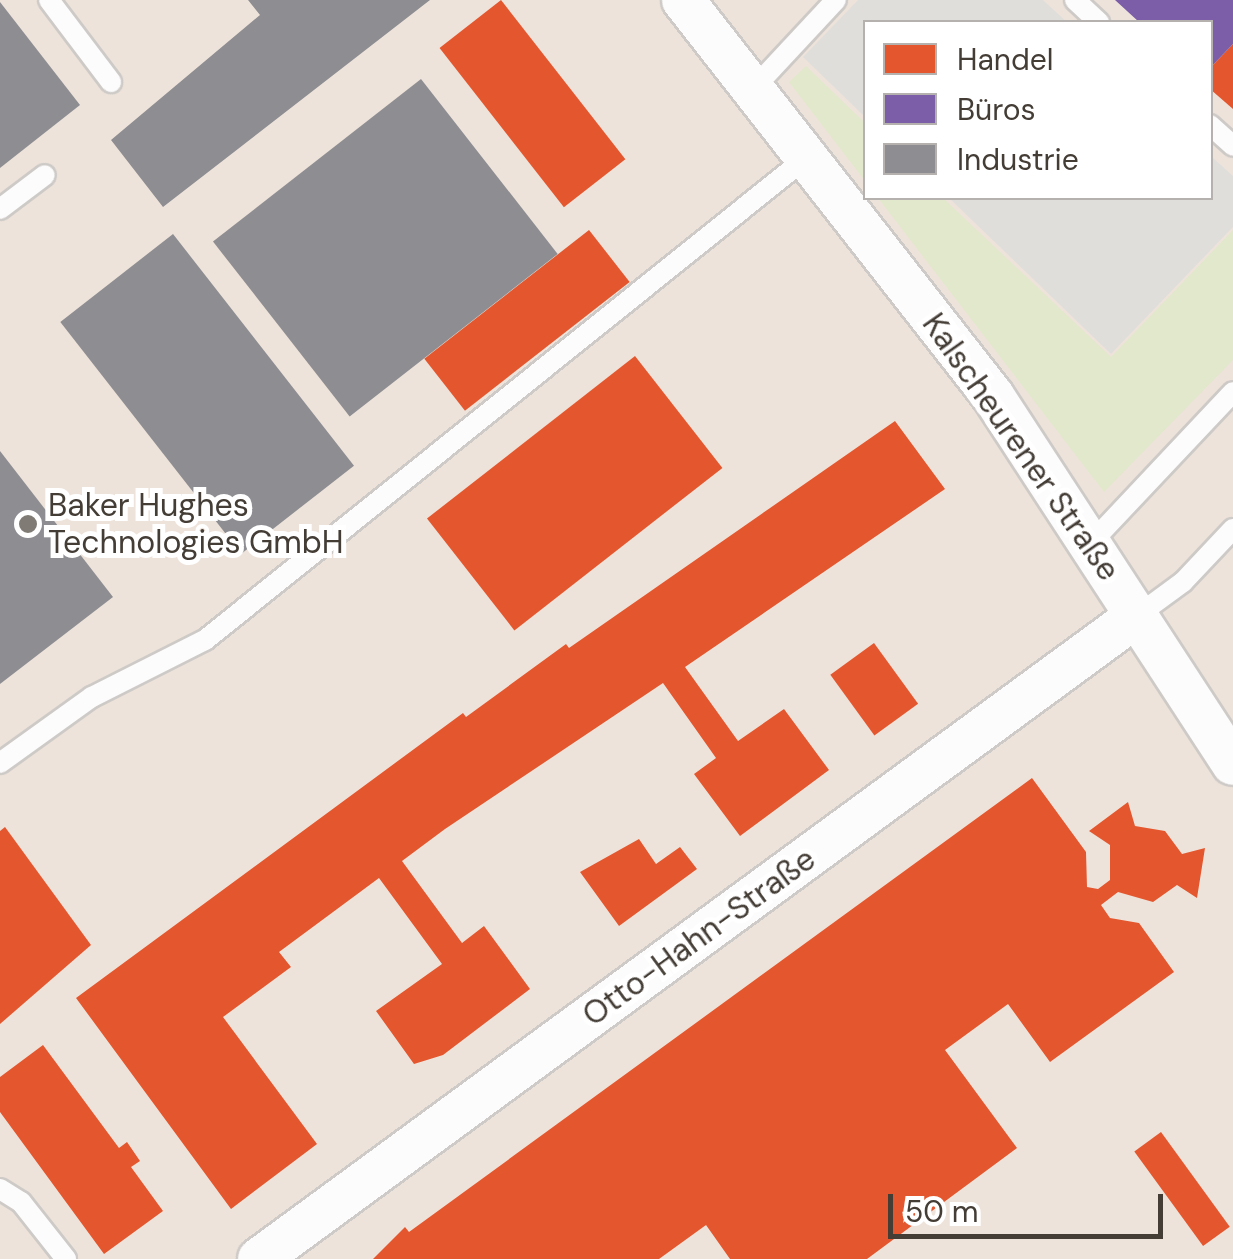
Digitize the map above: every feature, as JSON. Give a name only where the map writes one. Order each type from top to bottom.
[{"type":"street","name":"Kalscheurener Straße","points":[[683,0],[994,396],[1233,764]]},
{"type":"street","name":"Otto-Hahn-Straße","points":[[259,1259],[1138,615]]},
{"type":"lane","points":[[49,0],[111,82]]},
{"type":"lane","points":[[752,90],[836,0]]},
{"type":"lane","points":[[1074,0],[1097,20]]},
{"type":"lane","points":[[1213,128],[1233,146]]},
{"type":"lane","points":[[0,763],[92,698],[205,640],[806,158]]},
{"type":"lane","points":[[0,210],[46,176]]},
{"type":"lane","points":[[1089,545],[1233,392]]},
{"type":"lane","points":[[1138,615],[1183,582],[1233,529]]},
{"type":"lane","points":[[0,1189],[21,1202],[66,1259]]},
{"type":"shaded area","points":[[0,0],[1233,0],[1233,1259],[0,1259]]},
{"type":"shaded area","points":[[858,0],[1043,0],[1065,20],[863,20],[863,115],[803,57]]},
{"type":"shaded area","points":[[1213,158],[1233,176],[1233,227],[1111,354],[951,200],[1213,200]]},
{"type":"green space","points":[[806,66],[863,121],[863,178],[789,82]]},
{"type":"green space","points":[[880,200],[945,200],[1111,357],[1233,230],[1233,360],[1104,492]]},
{"type":"building: Handel","points":[[501,0],[625,159],[564,207],[440,48]]},
{"type":"building: Handel","points":[[1233,44],[1233,109],[1213,92],[1213,65]]},
{"type":"building: Handel","points":[[589,230],[630,282],[465,411],[424,359]]},
{"type":"building: Handel","points":[[635,356],[722,468],[514,630],[427,519]]},
{"type":"building: Handel","points":[[895,421],[945,489],[685,667],[738,741],[784,709],[829,770],[740,836],[694,774],[716,758],[663,683],[445,829],[402,861],[462,943],[484,926],[530,989],[443,1055],[414,1064],[376,1011],[442,964],[379,878],[279,952],[291,967],[223,1017],[317,1144],[231,1209],[76,998],[463,713],[466,717],[566,644],[569,648]]},
{"type":"building: Handel","points":[[874,643],[918,704],[874,735],[830,675]]},
{"type":"building: Handel","points":[[1032,778],[1086,852],[1087,887],[1098,889],[1110,880],[1110,845],[1089,831],[1128,802],[1135,826],[1165,831],[1182,854],[1205,848],[1197,898],[1177,885],[1153,902],[1118,892],[1101,905],[1110,918],[1139,923],[1174,972],[1050,1062],[1008,1004],[945,1050],[1017,1148],[867,1259],[730,1259],[706,1225],[659,1259],[373,1259],[405,1227],[409,1232]]},
{"type":"building: Handel","points":[[5,827],[91,945],[0,1024],[0,831]]},
{"type":"building: Handel","points":[[639,839],[656,864],[680,847],[697,869],[619,926],[580,872]]},
{"type":"building: Handel","points":[[43,1045],[119,1148],[127,1142],[140,1161],[131,1167],[163,1211],[104,1254],[0,1112],[0,1077]]},
{"type":"building: Handel","points":[[1161,1132],[1230,1227],[1203,1246],[1134,1151]]},
{"type":"building: Büros","points":[[1115,0],[1233,0],[1233,44],[1213,65],[1213,20],[1137,20]]},
{"type":"building: Industrie","points":[[248,0],[430,0],[163,207],[111,140],[260,15]]},
{"type":"building: Industrie","points":[[0,2],[80,105],[0,168]]},
{"type":"building: Industrie","points":[[421,79],[558,254],[350,416],[213,242]]},
{"type":"building: Industrie","points":[[173,234],[354,466],[241,554],[60,322]]},
{"type":"building: Industrie","name":"Baker Hughes Technologies GmbH","points":[[0,451],[113,597],[0,684]]},
{"type":"place","name":"Baker Hughes Technologies GmbH","points":[[28,524]]}]
